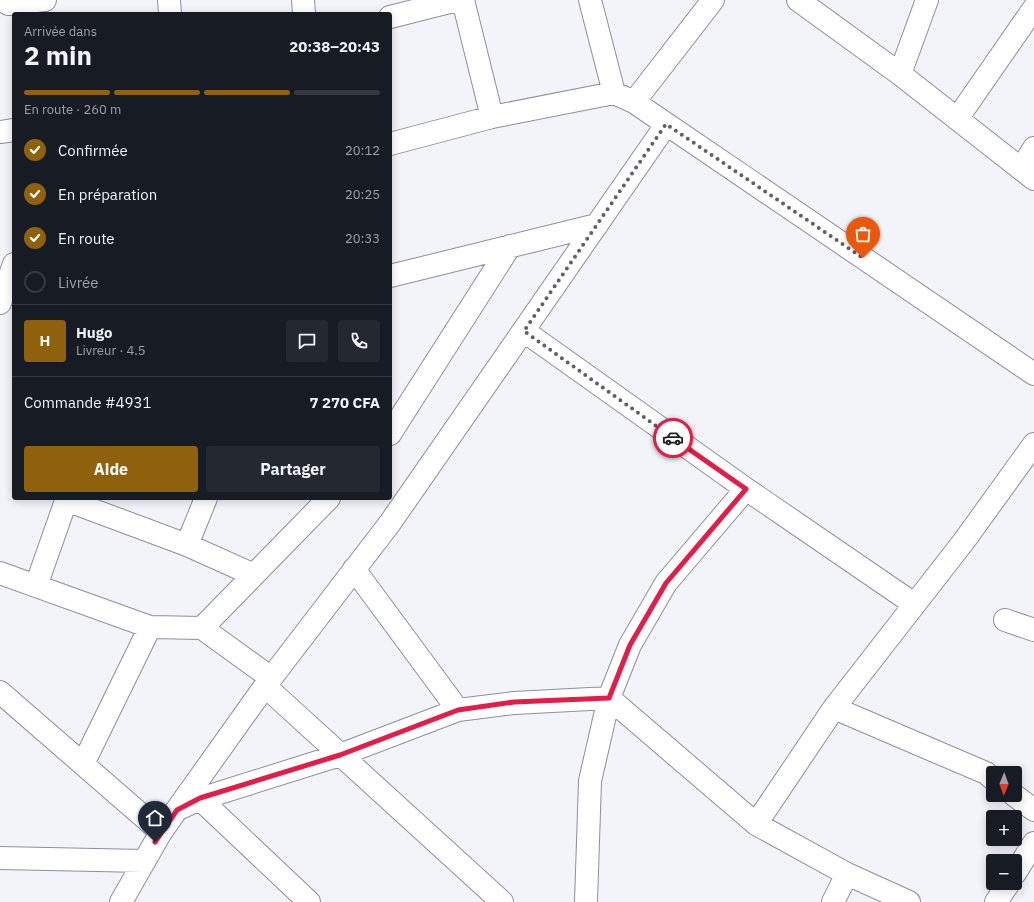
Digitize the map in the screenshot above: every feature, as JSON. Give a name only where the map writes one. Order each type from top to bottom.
[{"type":"street","points":[[8,4],[45,0]]},
{"type":"street","points":[[169,0],[170,12]]},
{"type":"street","points":[[303,0],[304,12]]},
{"type":"street","points":[[392,16],[457,0]]},
{"type":"street","points":[[463,0],[492,117]]},
{"type":"street","points":[[590,0],[614,93]]},
{"type":"street","points":[[634,102],[713,0]]},
{"type":"street","points":[[798,0],[900,74],[1027,174],[1034,148]]},
{"type":"street","points":[[900,74],[927,0]]},
{"type":"street","points":[[957,119],[1034,8]]},
{"type":"street","points":[[392,143],[492,117],[614,93],[634,102],[1034,374]]},
{"type":"street","points":[[120,902],[161,832],[268,682],[390,523],[597,226],[666,124]]},
{"type":"street","points":[[0,132],[12,130]]},
{"type":"street","points":[[392,276],[597,226]]},
{"type":"street","points":[[392,431],[510,246]]},
{"type":"street","points":[[0,303],[12,270]]},
{"type":"street","points":[[524,331],[746,489],[914,604]]},
{"type":"street","points":[[756,824],[834,708],[964,541],[1034,444]]},
{"type":"street","points":[[586,902],[590,782],[609,698],[630,645],[666,583],[746,489]]},
{"type":"street","points":[[36,586],[67,500]]},
{"type":"street","points":[[70,500],[187,545],[254,575]]},
{"type":"street","points":[[187,545],[205,500]]},
{"type":"street","points":[[202,628],[327,500]]},
{"type":"street","points":[[354,569],[458,710]]},
{"type":"street","points":[[0,573],[150,628],[202,628],[268,682],[340,755],[502,902]]},
{"type":"street","points":[[1005,620],[1034,630]]},
{"type":"street","points":[[83,764],[150,628]]},
{"type":"street","points":[[0,692],[161,832]]},
{"type":"street","points":[[177,810],[200,798],[340,755],[458,710],[514,702],[609,698],[756,824],[847,874],[909,902]]},
{"type":"street","points":[[834,708],[986,773]]},
{"type":"street","points":[[200,798],[309,902]]},
{"type":"street","points":[[1022,801],[1034,810]]},
{"type":"street","points":[[1022,862],[1034,844]]},
{"type":"street","points":[[0,858],[144,861]]},
{"type":"street","points":[[833,902],[847,874]]},
{"type":"street","points":[[996,902],[1004,890]]},
{"type":"way so far","points":[[673,438],[524,331],[666,124],[863,258]]},
{"type":"route","points":[[155,842],[177,810],[200,798],[340,755],[458,710],[514,702],[609,698],[630,645],[666,583],[746,489],[673,438]]}]
